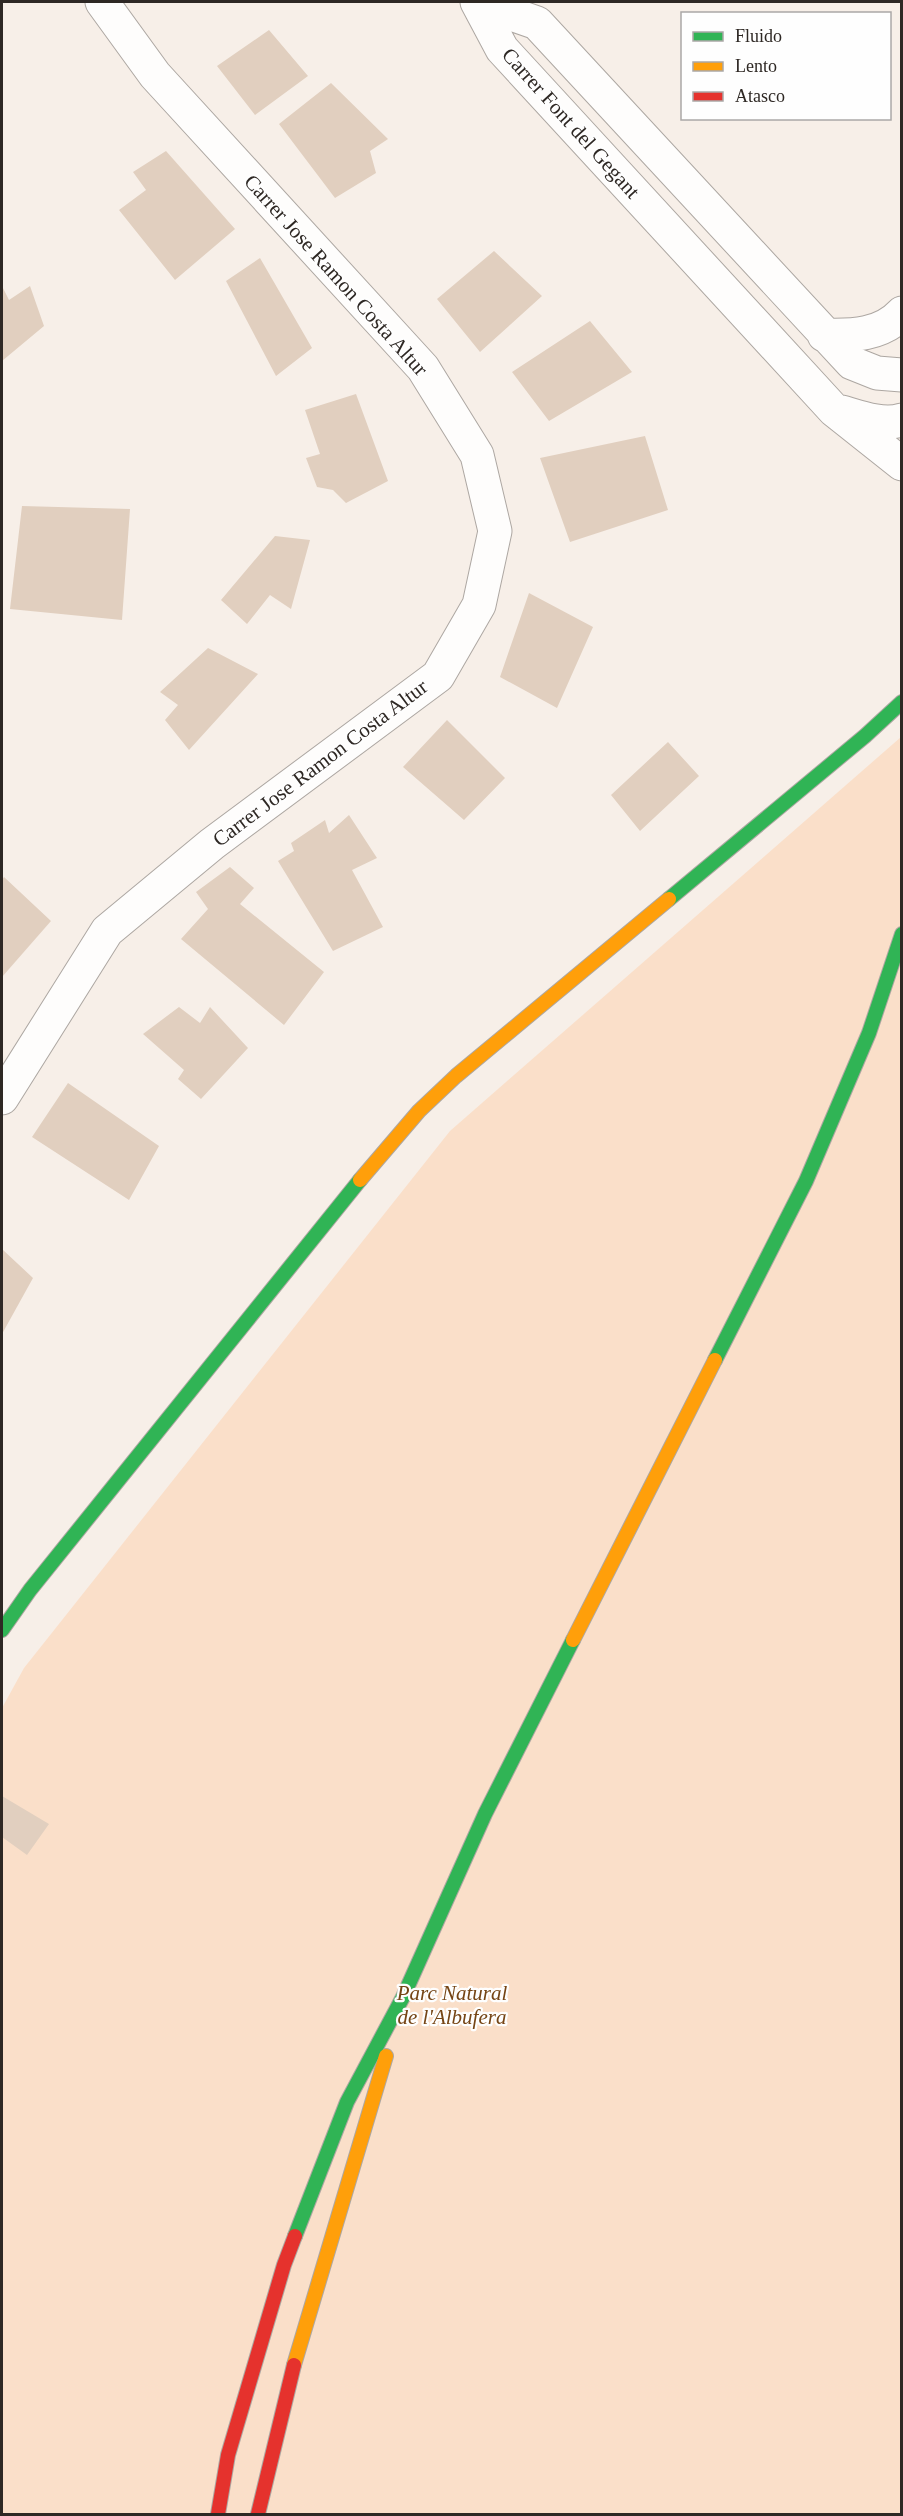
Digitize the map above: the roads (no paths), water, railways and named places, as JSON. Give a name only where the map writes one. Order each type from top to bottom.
[{"type":"main road","points":[[2,1629],[52,1562],[388,1145],[418,1112],[456,1076],[865,736],[902,702]]},
{"type":"main road","points":[[218,2514],[228,2455],[284,2265],[347,2102],[403,1997],[485,1814],[806,1181],[869,1033],[902,934]]},
{"type":"main road","points":[[258,2512],[302,2333],[370,2114],[403,1997]]},
{"type":"main road","points":[[230,2408],[247,2391]]},
{"type":"street","name":"Carrer Jose Ramon Costa Altur","points":[[2,1098],[108,931],[212,844],[438,676],[479,605],[495,531],[477,455],[423,368],[155,75],[102,2]]},
{"type":"street","name":"Carrer Font del Gegant","points":[[477,2],[537,23],[852,363],[877,374],[902,375]]},
{"type":"street","name":"Carrer Font del Gegant","points":[[477,2],[502,49],[834,410],[902,464]]},
{"type":"street","points":[[824,335],[868,333],[894,322],[902,313]]},
{"type":"street","points":[[834,410],[868,420],[896,422],[902,420]]},
{"type":"park label","name":"Parc Natural de l'Albufera","points":[[452,2005]]}]
